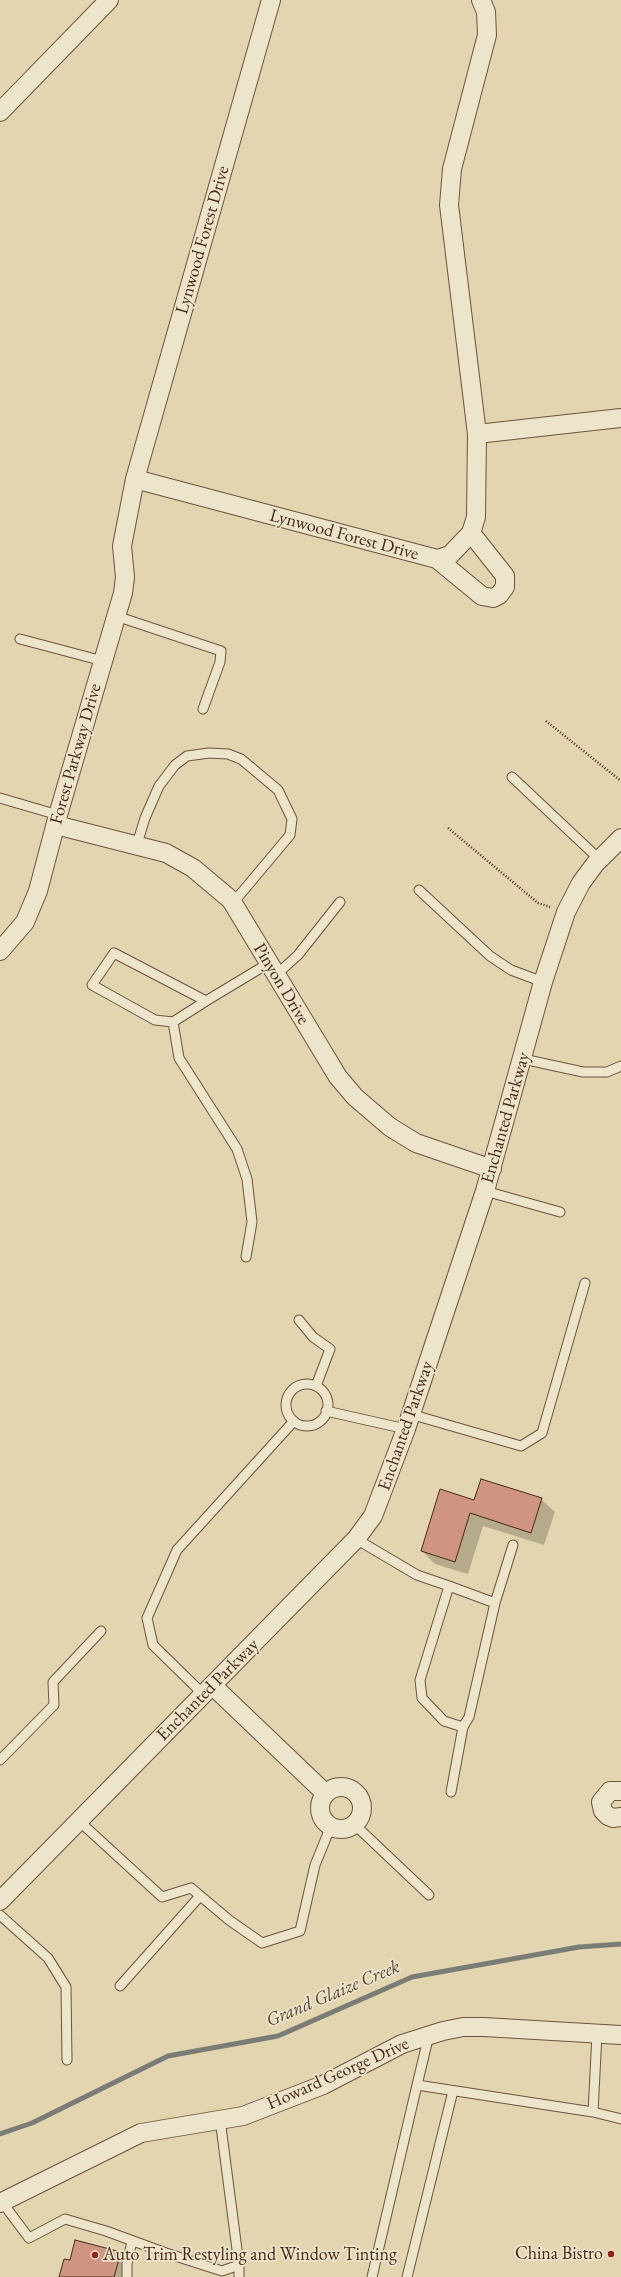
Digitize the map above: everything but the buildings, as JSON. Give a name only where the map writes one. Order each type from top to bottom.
[{"type":"street","points":[[0,112],[109,0]]},
{"type":"street","name":"Lynwood Forest Drive","points":[[122,546],[135,479],[271,0]]},
{"type":"street","name":"Lynwood Forest Drive","points":[[437,559],[450,555],[470,533],[476,517],[477,434],[449,205],[452,169],[487,35],[486,12],[480,0]]},
{"type":"street","points":[[477,434],[621,418]]},
{"type":"street","name":"Lynwood Forest Drive","points":[[135,479],[437,559],[482,596],[493,598],[499,595],[505,587],[505,576],[470,533]]},
{"type":"street","name":"Forest Parkway Drive","points":[[0,951],[25,922],[38,891],[116,616],[125,577],[122,546]]},
{"type":"street","name":"Pinyon Drive","points":[[57,820],[166,853],[194,868],[233,903],[338,1077],[355,1097],[390,1127],[416,1143],[492,1169]]},
{"type":"street","name":"Enchanted Parkway","points":[[0,1904],[79,1821],[356,1539],[373,1516],[381,1500],[408,1422],[485,1191],[523,1059],[543,982],[566,912],[581,883],[599,859],[621,838]]},
{"type":"street","points":[[208,1690],[325,1793]]},
{"type":"street","points":[[338,1786],[346,1787],[358,1794],[363,1806],[362,1813],[354,1824],[345,1829],[331,1826],[321,1814],[321,1800],[325,1793],[338,1786]]},
{"type":"street","points":[[621,1791],[610,1791],[601,1802],[603,1811],[608,1816],[612,1818],[621,1817]]},
{"type":"street","name":"Howard George Drive","points":[[1,2202],[141,2133],[243,2116],[323,2085],[402,2044],[430,2035],[464,2027],[621,2035]]},
{"type":"lane","points":[[116,616],[221,651],[220,662],[203,709]]},
{"type":"lane","points":[[20,639],[103,662]]},
{"type":"lane","points":[[137,844],[145,818],[159,786],[175,765],[187,756],[209,753],[228,754],[241,759],[278,790],[292,819],[290,835],[233,903]]},
{"type":"lane","points":[[512,777],[599,859]]},
{"type":"lane","points":[[0,798],[57,820]]},
{"type":"lane","points":[[419,890],[490,956],[511,970],[543,982]]},
{"type":"lane","points":[[206,1001],[114,953],[92,985],[155,1020],[173,1022],[206,1001],[298,955],[340,902]]},
{"type":"lane","points":[[173,1022],[179,1058],[238,1149],[247,1179],[252,1222],[246,1257]]},
{"type":"lane","points":[[523,1059],[583,1072],[607,1072],[621,1066]]},
{"type":"lane","points":[[485,1191],[560,1212]]},
{"type":"lane","points":[[326,1412],[408,1422],[521,1446],[542,1433],[585,1283]]},
{"type":"lane","points":[[299,1320],[313,1337],[330,1348],[316,1386]]},
{"type":"lane","points":[[303,1384],[316,1386],[325,1395],[327,1401],[326,1412],[322,1419],[310,1425],[304,1425],[294,1420],[286,1408],[288,1395],[292,1390],[303,1384]]},
{"type":"lane","points":[[208,1690],[153,1645],[147,1618],[177,1550],[294,1420]]},
{"type":"lane","points":[[356,1539],[417,1575],[495,1603]]},
{"type":"lane","points":[[451,1792],[462,1727],[469,1717],[495,1603],[513,1545]]},
{"type":"lane","points":[[449,1586],[420,1680],[422,1698],[444,1721],[462,1727]]},
{"type":"lane","points":[[0,1760],[54,1705],[54,1682],[101,1631]]},
{"type":"lane","points":[[79,1821],[162,1897],[190,1888],[262,1943],[300,1931],[315,1865],[331,1826]]},
{"type":"lane","points":[[354,1824],[429,1895]]},
{"type":"lane","points":[[120,1986],[200,1896]]},
{"type":"lane","points":[[0,1904],[48,1958],[66,1987],[67,2060]]},
{"type":"lane","points":[[593,2112],[597,2034]]},
{"type":"lane","points":[[372,2277],[430,2035]]},
{"type":"lane","points":[[417,2085],[593,2112],[621,2119]]},
{"type":"lane","points":[[408,2277],[453,2091]]},
{"type":"lane","points":[[220,2119],[239,2265],[239,2277]]},
{"type":"lane","points":[[1,2202],[29,2238],[65,2219],[222,2270],[239,2265]]},
{"type":"lane","points":[[127,2277],[127,2264],[132,2241]]},
{"type":"path","points":[[546,721],[621,781]]},
{"type":"path","points":[[448,828],[538,903],[566,912]]},
{"type":"waterway","name":"Grand Glaize Creek","points":[[0,2134],[32,2123],[168,2056],[278,2036],[412,1977],[579,1947],[621,1944]]},
{"type":"place","name":"China Bistro","points":[[611,2254]]},
{"type":"place","name":"Auto Trim Restyling and Window Tinting","points":[[95,2255]]}]
